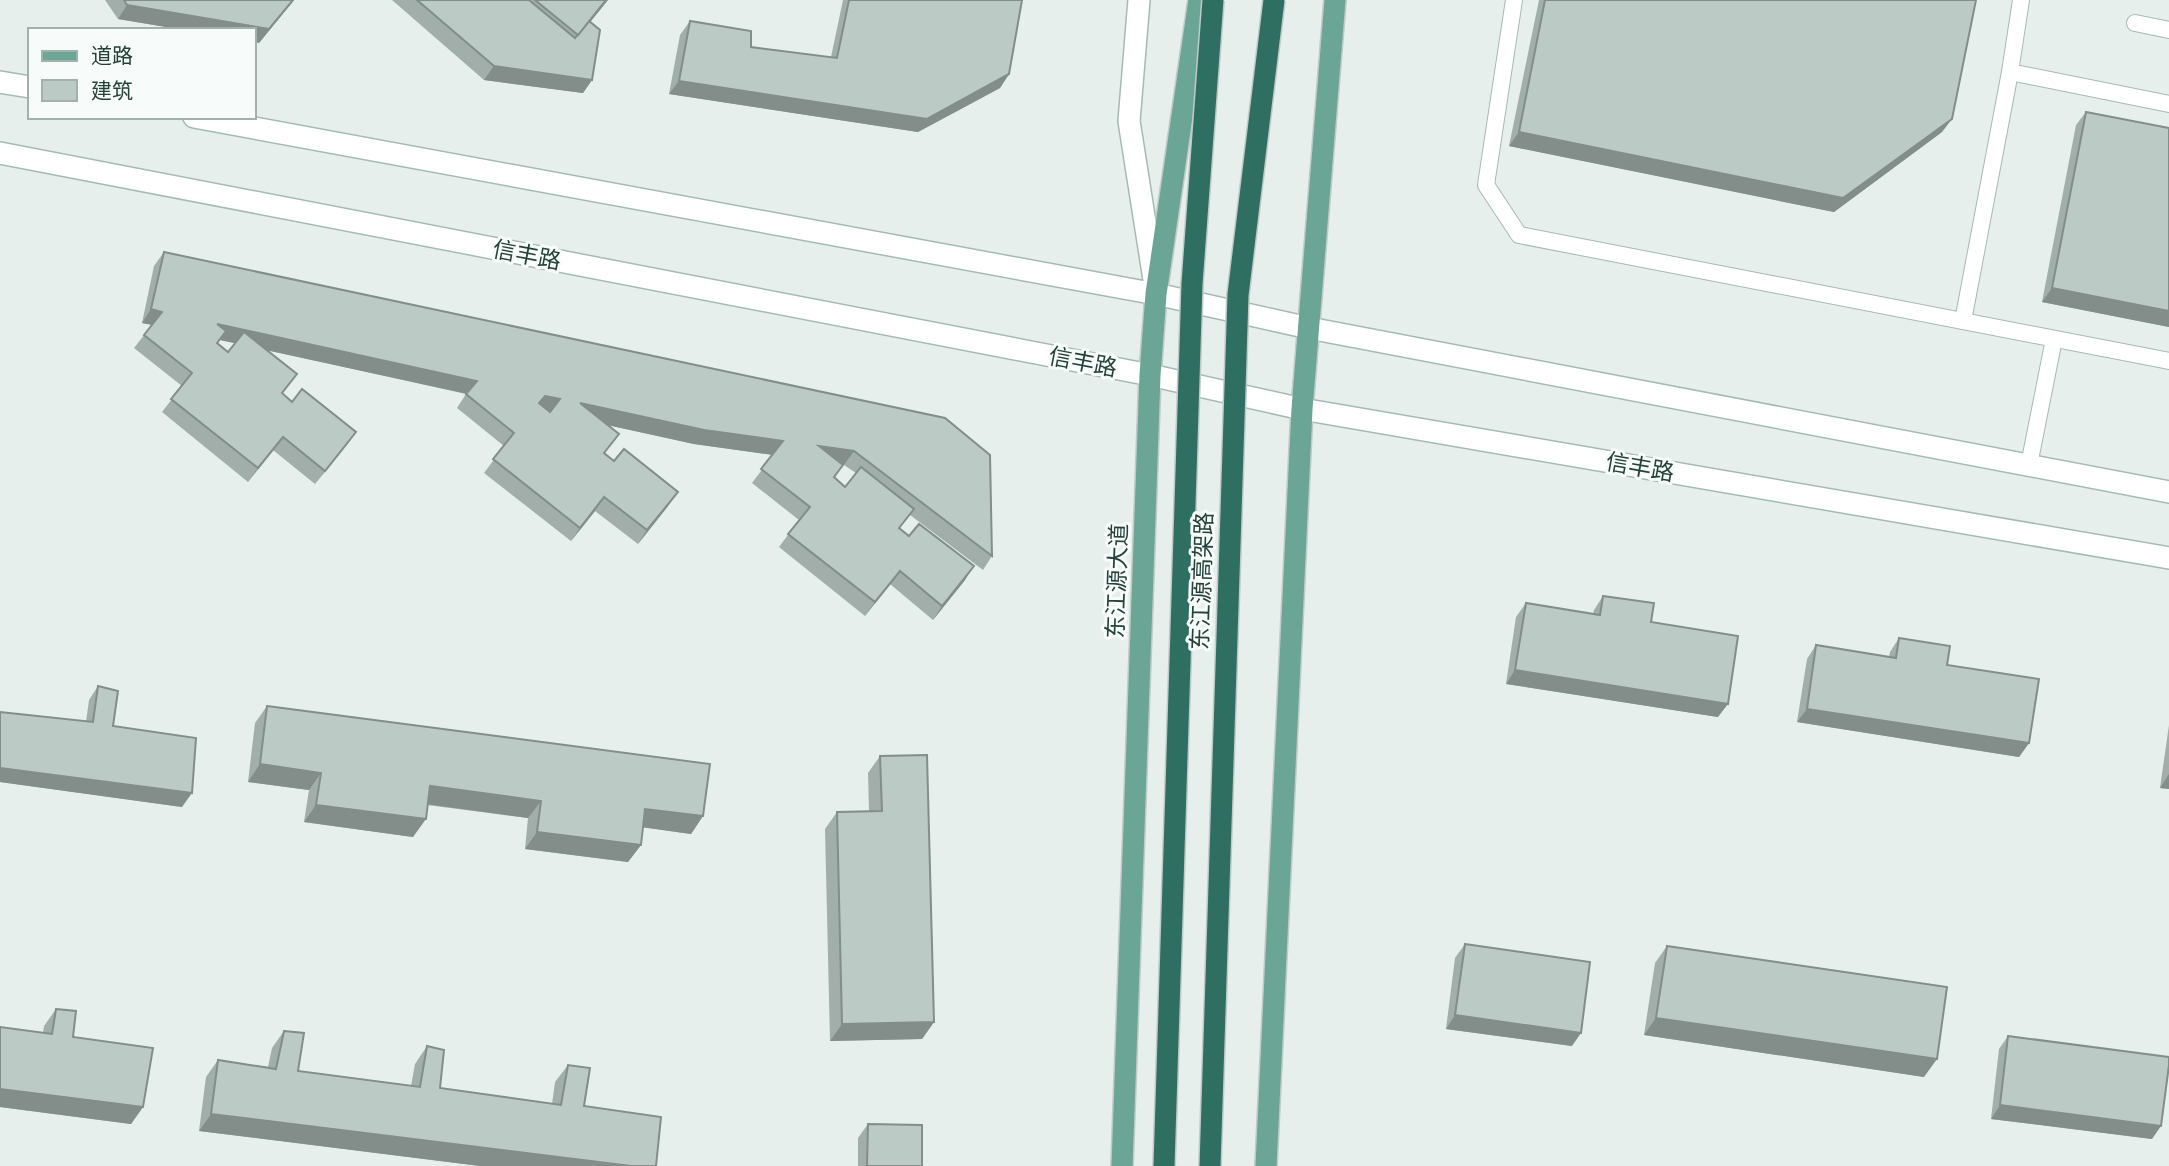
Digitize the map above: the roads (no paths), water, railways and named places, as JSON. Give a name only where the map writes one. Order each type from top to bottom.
[{"type":"highway","name":"东江源高架路","points":[[1164,1166],[1192,284],[1213,0]]},
{"type":"highway","name":"东江源高架路","points":[[1210,1166],[1238,295],[1274,0]]},
{"type":"main road","points":[[1139,0],[1129,121],[1156,294]]},
{"type":"main road","name":"东江源大道","points":[[1122,1166],[1150,374],[1156,294],[1199,0]]},
{"type":"main road","points":[[1266,1166],[1302,409],[1335,0]]},
{"type":"main road","points":[[0,82],[28,87]]},
{"type":"main road","points":[[205,119],[1156,294],[1309,328],[2169,492]]},
{"type":"main road","name":"信丰路","points":[[0,153],[1150,374],[1302,409],[2169,558]]},
{"type":"lane","points":[[1514,0],[1486,185],[1519,235],[2169,361]]},
{"type":"lane","points":[[1963,321],[2021,0]]},
{"type":"lane","points":[[2135,23],[2169,30]]},
{"type":"lane","points":[[2010,72],[2169,104]]},
{"type":"lane","points":[[2029,465],[2054,339]]}]
